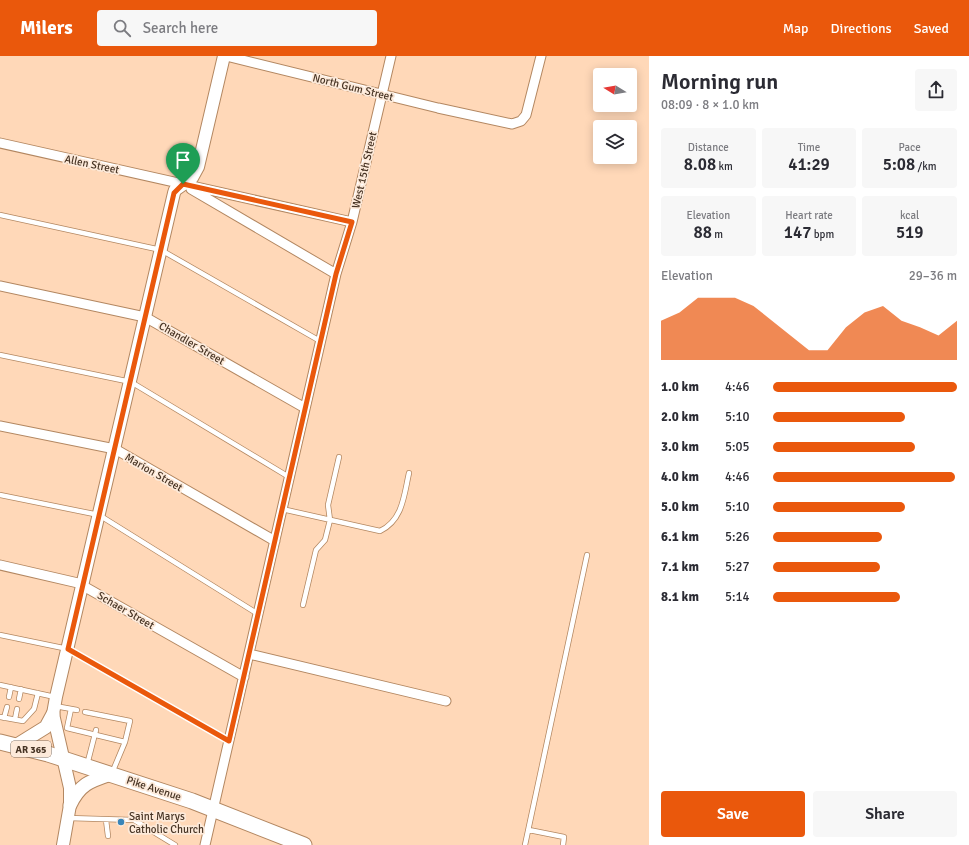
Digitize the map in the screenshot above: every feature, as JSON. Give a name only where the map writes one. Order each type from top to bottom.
[{"type":"main road","points":[[17,745],[46,727],[55,706]]},
{"type":"main road","name":"Pike Avenue","points":[[0,742],[17,745],[111,774],[214,809],[304,845]]},
{"type":"main road","points":[[70,805],[80,788],[90,782],[111,774]]},
{"type":"street","name":"North Gum Street","points":[[225,56],[512,124],[525,118],[534,90],[541,56]]},
{"type":"street","points":[[63,845],[70,805],[70,788],[62,759],[55,706],[174,193],[195,175],[198,167],[225,56]]},
{"type":"street","name":"West 15th Street","points":[[205,845],[336,274],[352,222],[391,56]]},
{"type":"street","name":"Allen Street","points":[[0,144],[352,222]]},
{"type":"street","name":"Allen Street","points":[[183,184],[336,274]]},
{"type":"street","name":"Chandler Street","points":[[0,286],[145,317],[305,408]]},
{"type":"street","name":"Marion Street","points":[[0,426],[115,449],[275,541]]},
{"type":"street","name":"Schaer Street","points":[[0,565],[82,585],[244,677]]},
{"type":"street","points":[[249,654],[446,701]]},
{"type":"lane","points":[[0,215],[161,250],[321,341]]},
{"type":"lane","points":[[0,355],[130,382],[290,477]]},
{"type":"lane","points":[[303,605],[316,550],[325,540],[330,520],[328,505],[339,457]]},
{"type":"lane","points":[[282,509],[380,531],[389,526],[400,511],[409,473]]},
{"type":"lane","points":[[0,495],[99,515],[258,614]]},
{"type":"lane","points":[[526,845],[587,554]]},
{"type":"lane","points":[[0,635],[68,649],[229,741]]},
{"type":"lane","points":[[0,685],[38,693],[55,706],[77,710]]},
{"type":"lane","points":[[9,697],[11,687]]},
{"type":"lane","points":[[19,699],[21,689]]},
{"type":"lane","points":[[7,707],[2,717],[24,721],[34,709],[38,693]]},
{"type":"lane","points":[[15,719],[17,709]]},
{"type":"lane","points":[[71,709],[67,728],[96,732],[125,742]]},
{"type":"lane","points":[[87,719],[87,712],[130,721],[125,742],[111,774]]},
{"type":"lane","points":[[99,721],[100,715]]},
{"type":"lane","points":[[111,724],[113,717]]},
{"type":"lane","points":[[87,766],[96,732]]},
{"type":"lane","points":[[68,818],[134,820],[175,845]]},
{"type":"lane","points":[[106,820],[108,836]]},
{"type":"lane","points":[[529,830],[564,837],[563,845]]},
{"type":"place","name":"Saint Marys Catholic Church","points":[[121,822]]},
{"type":"route","points":[[183,184],[352,222],[336,274],[229,741],[68,649],[174,193],[175,190],[183,184]]}]
